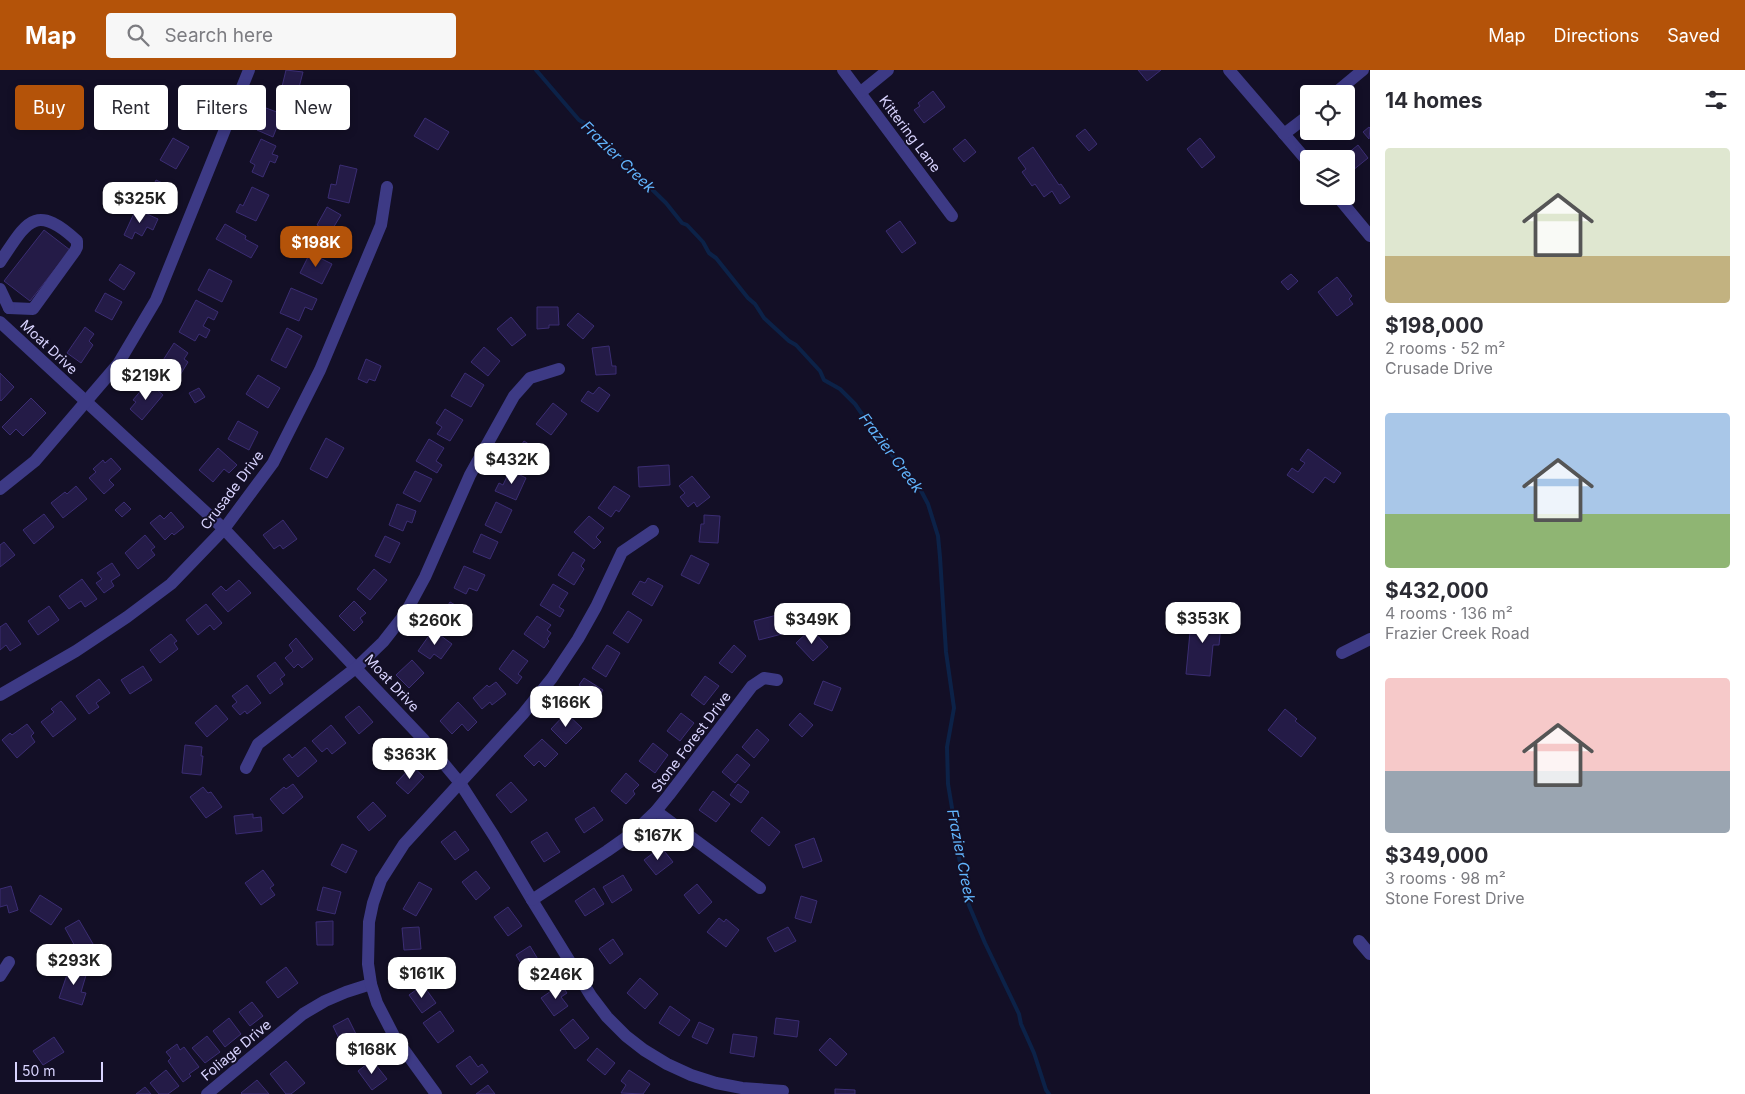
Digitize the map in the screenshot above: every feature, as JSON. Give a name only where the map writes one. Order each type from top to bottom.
[{"type":"street","points":[[0,489],[35,461],[118,364],[156,300],[249,70]]},
{"type":"street","name":"Kittering Lane","points":[[844,70],[952,216]]},
{"type":"street","points":[[861,92],[888,70]]},
{"type":"street","points":[[1228,70],[1300,153]]},
{"type":"street","points":[[1345,85],[1363,70]]},
{"type":"street","points":[[1284,134],[1300,122]]},
{"type":"street","name":"Crusade Drive","points":[[0,695],[76,651],[127,617],[171,584],[224,529],[273,463],[320,370],[381,225],[387,187]]},
{"type":"street","points":[[1344,205],[1370,236]]},
{"type":"street","points":[[0,262],[24,226],[34,221],[49,220],[77,241],[75,251],[33,309],[9,308]]},
{"type":"street","points":[[0,289],[9,308]]},
{"type":"street","points":[[0,322],[9,308]]},
{"type":"street","name":"Moat Drive","points":[[0,322],[224,529],[357,667],[424,740],[460,783],[591,996],[607,1017],[626,1036],[667,1064],[691,1075],[716,1083],[742,1088],[783,1091]]},
{"type":"street","points":[[246,768],[258,744],[357,667],[383,642],[405,614],[424,577],[470,475],[514,396],[530,378],[559,369]]},
{"type":"street","points":[[436,1094],[394,1036],[377,1003],[371,984],[368,964],[369,922],[381,880],[404,844],[523,714],[552,678],[578,639],[596,607],[622,552],[653,531]]},
{"type":"street","points":[[1342,653],[1370,639]]},
{"type":"street","name":"Stone Forest Drive","points":[[532,900],[634,832],[670,795],[752,686],[764,678],[777,680]]},
{"type":"street","points":[[656,811],[760,888]]},
{"type":"street","points":[[1359,941],[1370,954]]},
{"type":"street","points":[[0,976],[9,962]]},
{"type":"street","name":"Foliage Drive","points":[[207,1094],[303,1014],[325,1001],[371,984]]},
{"type":"building","points":[[286,70],[303,72],[300,85],[282,85]]},
{"type":"building","points":[[1138,70],[1161,70],[1147,81]]},
{"type":"building","points":[[933,91],[945,107],[924,123],[914,110],[920,106],[918,103]]},
{"type":"building","points":[[266,108],[276,112],[276,129],[273,137],[257,130],[266,130]]},
{"type":"building","points":[[425,118],[449,132],[438,150],[414,136]]},
{"type":"building","points":[[1370,128],[1369,139],[1363,132]]},
{"type":"building","points":[[1085,129],[1097,144],[1089,151],[1076,136]]},
{"type":"building","points":[[173,138],[189,147],[176,169],[160,160]]},
{"type":"building","points":[[1200,138],[1215,157],[1202,168],[1187,149]]},
{"type":"building","points":[[261,139],[276,146],[272,154],[278,156],[275,163],[270,161],[263,177],[252,172],[255,165],[250,162]]},
{"type":"building","points":[[965,139],[976,152],[964,162],[953,149]]},
{"type":"building","points":[[1358,145],[1368,158],[1355,169],[1355,150],[1352,150]]},
{"type":"building","points":[[1033,147],[1059,185],[1061,184],[1070,197],[1060,204],[1052,191],[1044,197],[1035,184],[1032,186],[1022,172],[1026,169],[1018,158]]},
{"type":"building","points":[[340,165],[357,169],[349,203],[328,198],[331,184],[336,185]]},
{"type":"building","points":[[156,180],[173,188],[164,206],[147,198]]},
{"type":"building","points":[[252,187],[269,195],[256,221],[236,212],[240,204],[243,206]]},
{"type":"building","points":[[327,207],[341,215],[330,233],[317,225]]},
{"type":"building","points":[[136,209],[158,219],[153,230],[147,227],[142,236],[135,232],[132,239],[124,235]]},
{"type":"building","points":[[900,221],[916,243],[902,253],[886,231]]},
{"type":"building","points":[[225,224],[246,236],[245,239],[258,246],[251,258],[216,239]]},
{"type":"building","points":[[44,230],[70,250],[30,301],[4,281]]},
{"type":"building","points":[[310,253],[332,264],[322,284],[300,273]]},
{"type":"building","points":[[120,264],[135,273],[124,290],[109,280]]},
{"type":"building","points":[[209,269],[232,281],[222,302],[198,290]]},
{"type":"building","points":[[1291,274],[1298,281],[1288,290],[1281,282]]},
{"type":"building","points":[[1337,277],[1352,296],[1349,299],[1353,304],[1337,316],[1318,292]]},
{"type":"building","points":[[291,288],[317,299],[312,310],[305,307],[299,321],[280,313]]},
{"type":"building","points":[[105,293],[122,302],[112,320],[95,311]]},
{"type":"building","points":[[196,300],[218,312],[214,320],[208,317],[203,326],[210,330],[206,338],[199,334],[195,341],[179,332]]},
{"type":"building","points":[[537,307],[558,307],[559,325],[549,325],[549,328],[537,329]]},
{"type":"building","points":[[578,313],[594,326],[583,339],[567,325]]},
{"type":"building","points":[[511,317],[526,335],[512,346],[497,329]]},
{"type":"building","points":[[85,327],[94,334],[89,341],[93,345],[81,363],[67,353]]},
{"type":"building","points":[[287,328],[302,336],[286,368],[271,360]]},
{"type":"building","points":[[174,343],[188,353],[184,359],[188,362],[174,385],[160,376],[165,368],[160,365]]},
{"type":"building","points":[[609,346],[612,366],[616,366],[616,374],[596,375],[592,348]]},
{"type":"building","points":[[484,347],[500,361],[488,376],[471,362]]},
{"type":"building","points":[[366,359],[381,366],[375,381],[369,379],[367,383],[358,379]]},
{"type":"building","points":[[0,373],[14,387],[1,401],[0,400]]},
{"type":"building","points":[[465,373],[484,385],[471,407],[451,396]]},
{"type":"building","points":[[258,375],[280,388],[268,408],[246,394]]},
{"type":"building","points":[[148,382],[163,395],[142,420],[130,409],[136,402],[133,400]]},
{"type":"building","points":[[599,387],[610,395],[598,412],[581,401],[588,391],[593,394]]},
{"type":"building","points":[[199,388],[205,397],[195,403],[189,393]]},
{"type":"building","points":[[31,398],[46,413],[23,436],[16,429],[10,435],[2,427]]},
{"type":"building","points":[[553,403],[567,414],[551,435],[536,424]]},
{"type":"building","points":[[445,409],[463,420],[450,441],[437,434],[442,427],[436,423]]},
{"type":"building","points":[[238,421],[258,432],[249,450],[228,439]]},
{"type":"building","points":[[326,438],[344,448],[327,478],[310,469]]},
{"type":"building","points":[[429,439],[444,448],[436,461],[442,465],[437,473],[416,461]]},
{"type":"building","points":[[524,441],[538,450],[532,459],[537,462],[531,471],[510,458]]},
{"type":"building","points":[[218,448],[237,465],[229,473],[224,469],[213,482],[199,470]]},
{"type":"building","points":[[1308,449],[1341,473],[1334,483],[1325,477],[1313,493],[1287,475],[1292,468],[1298,472],[1305,463],[1300,460]]},
{"type":"building","points":[[111,458],[121,469],[109,480],[114,485],[104,494],[89,478],[96,472],[93,469],[103,460],[105,463]]},
{"type":"building","points":[[669,465],[670,485],[639,487],[638,467]]},
{"type":"building","points":[[510,470],[526,478],[516,500],[495,491],[499,483],[503,485]]},
{"type":"building","points":[[415,471],[432,479],[420,502],[403,493]]},
{"type":"building","points":[[692,476],[710,497],[697,507],[694,502],[688,507],[680,497],[685,493],[679,486]]},
{"type":"building","points":[[76,486],[87,499],[63,518],[51,503],[65,492],[67,494]]},
{"type":"building","points":[[614,486],[630,496],[619,512],[616,510],[611,517],[598,508]]},
{"type":"building","points":[[124,502],[131,509],[122,517],[115,510]]},
{"type":"building","points":[[496,502],[512,510],[501,533],[485,525]]},
{"type":"building","points":[[397,504],[416,511],[412,523],[407,521],[403,531],[389,525]]},
{"type":"building","points":[[171,512],[184,527],[174,535],[172,533],[165,540],[150,523],[160,515],[164,519]]},
{"type":"building","points":[[44,514],[54,527],[34,544],[23,530]]},
{"type":"building","points":[[704,515],[720,516],[718,543],[699,542],[701,524],[704,524]]},
{"type":"building","points":[[589,516],[604,528],[596,537],[601,542],[594,549],[574,532]]},
{"type":"building","points":[[283,520],[297,539],[283,549],[280,545],[274,549],[263,535]]},
{"type":"building","points":[[481,534],[498,542],[490,559],[473,552]]},
{"type":"building","points":[[145,535],[155,547],[151,550],[155,555],[138,569],[125,553]]},
{"type":"building","points":[[385,536],[400,543],[390,563],[375,556]]},
{"type":"building","points":[[4,542],[15,555],[0,567],[0,545]]},
{"type":"building","points":[[573,552],[585,560],[581,566],[584,569],[574,585],[558,575]]},
{"type":"building","points":[[691,555],[709,564],[699,584],[681,575]]},
{"type":"building","points":[[112,563],[120,575],[111,581],[114,586],[104,593],[96,583],[102,579],[97,573]]},
{"type":"building","points":[[464,566],[485,575],[477,591],[469,588],[466,594],[454,588]]},
{"type":"building","points":[[374,569],[387,580],[370,600],[357,589]]},
{"type":"building","points":[[648,578],[663,586],[652,606],[632,594],[640,581],[645,583]]},
{"type":"building","points":[[82,579],[97,599],[85,607],[81,601],[69,609],[59,596]]},
{"type":"building","points":[[239,580],[251,593],[228,612],[212,594],[221,586],[226,591]]},
{"type":"building","points":[[553,584],[568,593],[559,607],[564,610],[560,617],[540,605]]},
{"type":"building","points":[[354,601],[366,613],[360,618],[363,622],[354,631],[339,616]]},
{"type":"building","points":[[450,602],[464,610],[453,629],[436,619],[442,609],[445,610]]},
{"type":"building","points":[[206,604],[222,623],[214,630],[210,625],[198,635],[186,620]]},
{"type":"building","points":[[49,606],[59,620],[38,635],[28,621]]},
{"type":"building","points":[[628,611],[642,620],[628,643],[613,633]]},
{"type":"building","points":[[1193,614],[1222,616],[1219,645],[1213,645],[1210,676],[1186,674],[1190,632],[1195,633],[1196,624],[1192,623]]},
{"type":"building","points":[[777,615],[782,634],[759,640],[754,621]]},
{"type":"building","points":[[537,616],[551,625],[547,630],[551,633],[547,639],[549,641],[544,648],[524,634]]},
{"type":"building","points":[[6,623],[21,644],[10,651],[6,645],[0,650],[0,627]]},
{"type":"building","points":[[811,629],[828,647],[813,661],[796,643]]},
{"type":"building","points":[[433,630],[452,644],[441,659],[434,654],[430,659],[418,651]]},
{"type":"building","points":[[171,634],[177,641],[174,643],[178,649],[160,663],[150,650]]},
{"type":"building","points":[[296,638],[313,659],[302,668],[298,664],[294,668],[285,658],[293,651],[289,645]]},
{"type":"building","points":[[607,645],[620,653],[606,677],[592,668]]},
{"type":"building","points":[[734,645],[746,656],[732,673],[719,663]]},
{"type":"building","points":[[513,650],[528,661],[518,674],[522,677],[517,684],[499,669]]},
{"type":"building","points":[[412,660],[424,673],[409,688],[396,675]]},
{"type":"building","points":[[275,662],[285,675],[280,679],[283,684],[270,694],[257,676]]},
{"type":"building","points":[[143,666],[152,680],[130,694],[121,680]]},
{"type":"building","points":[[705,676],[719,686],[704,705],[691,695]]},
{"type":"building","points":[[584,678],[603,690],[590,711],[575,701],[584,688],[579,685]]},
{"type":"building","points":[[99,679],[110,693],[96,703],[99,707],[89,714],[76,696]]},
{"type":"building","points":[[823,681],[841,688],[832,711],[814,704]]},
{"type":"building","points":[[496,682],[506,694],[492,705],[490,702],[482,709],[473,698],[487,685],[489,687]]},
{"type":"building","points":[[247,685],[261,703],[247,714],[245,711],[240,715],[232,706],[237,702],[232,696]]},
{"type":"building","points":[[61,701],[76,719],[53,737],[41,722],[54,712],[51,709]]},
{"type":"building","points":[[458,702],[477,722],[468,731],[462,724],[452,734],[440,721]]},
{"type":"building","points":[[216,705],[228,719],[207,737],[195,723]]},
{"type":"building","points":[[359,706],[373,722],[359,734],[345,717]]},
{"type":"building","points":[[1285,709],[1297,719],[1295,721],[1316,738],[1301,757],[1268,730]]},
{"type":"building","points":[[566,713],[582,728],[566,744],[551,729]]},
{"type":"building","points":[[681,713],[694,723],[680,741],[667,731]]},
{"type":"building","points":[[800,713],[813,725],[802,737],[789,725]]},
{"type":"building","points":[[27,724],[34,733],[31,736],[35,742],[17,758],[2,740],[10,733],[12,735]]},
{"type":"building","points":[[331,725],[346,743],[332,754],[327,748],[322,752],[312,741]]},
{"type":"building","points":[[757,729],[769,740],[754,758],[742,747]]},
{"type":"building","points":[[542,739],[558,754],[545,767],[539,761],[534,766],[524,756]]},
{"type":"building","points":[[653,743],[668,755],[655,773],[639,761]]},
{"type":"building","points":[[185,745],[202,747],[201,775],[182,773]]},
{"type":"building","points":[[305,747],[317,761],[298,777],[283,759],[289,754],[292,758]]},
{"type":"building","points":[[737,754],[750,765],[735,783],[722,772]]},
{"type":"building","points":[[412,766],[424,777],[408,794],[396,783]]},
{"type":"building","points":[[626,773],[639,785],[633,791],[635,794],[626,804],[611,791]]},
{"type":"building","points":[[511,782],[527,800],[511,813],[496,795]]},
{"type":"building","points":[[293,784],[303,797],[283,814],[270,799],[284,787],[286,789]]},
{"type":"building","points":[[738,784],[749,792],[741,803],[730,795]]},
{"type":"building","points":[[203,787],[208,793],[211,792],[222,807],[206,818],[190,797]]},
{"type":"building","points":[[713,791],[730,804],[716,822],[699,810]]},
{"type":"building","points":[[373,802],[386,816],[369,831],[357,817]]},
{"type":"building","points":[[594,807],[603,820],[584,833],[575,819]]},
{"type":"building","points":[[253,814],[253,818],[261,817],[262,831],[236,834],[234,816]]},
{"type":"building","points":[[762,817],[780,832],[769,846],[751,831]]},
{"type":"building","points":[[455,831],[469,850],[455,860],[441,842]]},
{"type":"building","points":[[547,832],[560,852],[544,862],[531,842]]},
{"type":"building","points":[[814,838],[822,861],[803,868],[795,845]]},
{"type":"building","points":[[342,844],[357,851],[346,873],[331,865]]},
{"type":"building","points":[[661,847],[673,862],[656,875],[644,860]]},
{"type":"building","points":[[263,870],[274,885],[270,888],[275,895],[261,905],[245,883]]},
{"type":"building","points":[[476,871],[490,888],[476,900],[462,882]]},
{"type":"building","points":[[623,875],[632,890],[612,903],[603,887]]},
{"type":"building","points":[[419,882],[432,889],[416,916],[403,909]]},
{"type":"building","points":[[697,884],[712,902],[699,914],[684,895]]},
{"type":"building","points":[[11,886],[18,910],[9,913],[7,905],[0,907],[0,889]]},
{"type":"building","points":[[323,887],[341,892],[335,914],[317,910]]},
{"type":"building","points":[[594,888],[604,904],[585,916],[575,901]]},
{"type":"building","points":[[40,895],[62,909],[51,925],[30,911]]},
{"type":"building","points":[[801,896],[817,901],[811,923],[795,918]]},
{"type":"building","points":[[508,907],[522,926],[508,936],[494,917]]},
{"type":"building","points":[[719,918],[724,922],[726,919],[739,930],[726,947],[707,932]]},
{"type":"building","points":[[79,920],[96,949],[81,957],[65,928]]},
{"type":"building","points":[[333,921],[333,945],[317,945],[316,922]]},
{"type":"building","points":[[419,927],[421,949],[404,950],[402,928]]},
{"type":"building","points":[[788,927],[796,941],[775,952],[767,938]]},
{"type":"building","points":[[613,939],[623,954],[610,964],[599,949]]},
{"type":"building","points":[[530,946],[542,966],[528,975],[516,955]]},
{"type":"building","points":[[70,966],[87,972],[81,992],[86,993],[82,1005],[59,998]]},
{"type":"building","points":[[286,967],[298,983],[278,998],[266,982]]},
{"type":"building","points":[[640,978],[658,994],[645,1009],[627,993]]},
{"type":"building","points":[[561,984],[567,993],[561,997],[568,1006],[554,1016],[541,998]]},
{"type":"building","points":[[423,985],[436,1003],[422,1013],[409,995]]},
{"type":"building","points":[[252,1002],[263,1016],[250,1026],[239,1012]]},
{"type":"building","points":[[670,1006],[690,1020],[679,1036],[659,1023]]},
{"type":"building","points":[[440,1011],[454,1031],[438,1043],[423,1023]]},
{"type":"building","points":[[229,1018],[241,1034],[225,1047],[213,1031]]},
{"type":"building","points":[[348,1018],[359,1040],[343,1047],[333,1026]]},
{"type":"building","points":[[776,1018],[799,1021],[797,1037],[774,1034]]},
{"type":"building","points":[[573,1019],[589,1038],[575,1049],[560,1030]]},
{"type":"building","points":[[699,1022],[714,1029],[707,1044],[692,1037]]},
{"type":"building","points":[[733,1034],[757,1037],[754,1057],[730,1053]]},
{"type":"building","points":[[207,1036],[220,1052],[205,1063],[192,1048]]},
{"type":"building","points":[[54,1037],[64,1052],[43,1065],[33,1051]]},
{"type":"building","points":[[830,1038],[847,1054],[836,1066],[819,1050]]},
{"type":"building","points":[[177,1044],[180,1050],[184,1047],[199,1067],[189,1074],[191,1076],[183,1082],[168,1061],[171,1058],[166,1052]]},
{"type":"building","points":[[597,1048],[615,1063],[605,1075],[587,1060]]},
{"type":"building","points":[[470,1056],[478,1067],[482,1064],[488,1072],[471,1085],[456,1066]]},
{"type":"building","points":[[372,1060],[387,1079],[372,1090],[358,1071]]},
{"type":"building","points":[[286,1061],[305,1083],[291,1094],[286,1094],[270,1074]]},
{"type":"building","points":[[166,1070],[179,1086],[168,1094],[159,1094],[150,1083]]},
{"type":"building","points":[[629,1070],[650,1084],[643,1094],[621,1093],[626,1085],[621,1081]]},
{"type":"building","points":[[257,1080],[269,1094],[241,1093]]},
{"type":"building","points":[[488,1085],[495,1094],[476,1094]]},
{"type":"building","points":[[145,1087],[151,1094],[136,1094]]},
{"type":"building","points":[[835,1089],[855,1090],[855,1094],[835,1094]]},
{"type":"waterway","name":"Frazier Creek","points":[[536,70],[579,120],[591,127],[604,144],[615,151],[666,203],[682,223],[687,225],[703,242],[709,253],[716,258],[755,304],[764,318],[796,345],[820,371],[824,380],[840,389],[855,404],[884,446],[918,485],[928,504],[938,536],[946,652],[954,708],[947,747],[948,784],[968,903],[1019,1014],[1021,1024],[1049,1094]]}]
